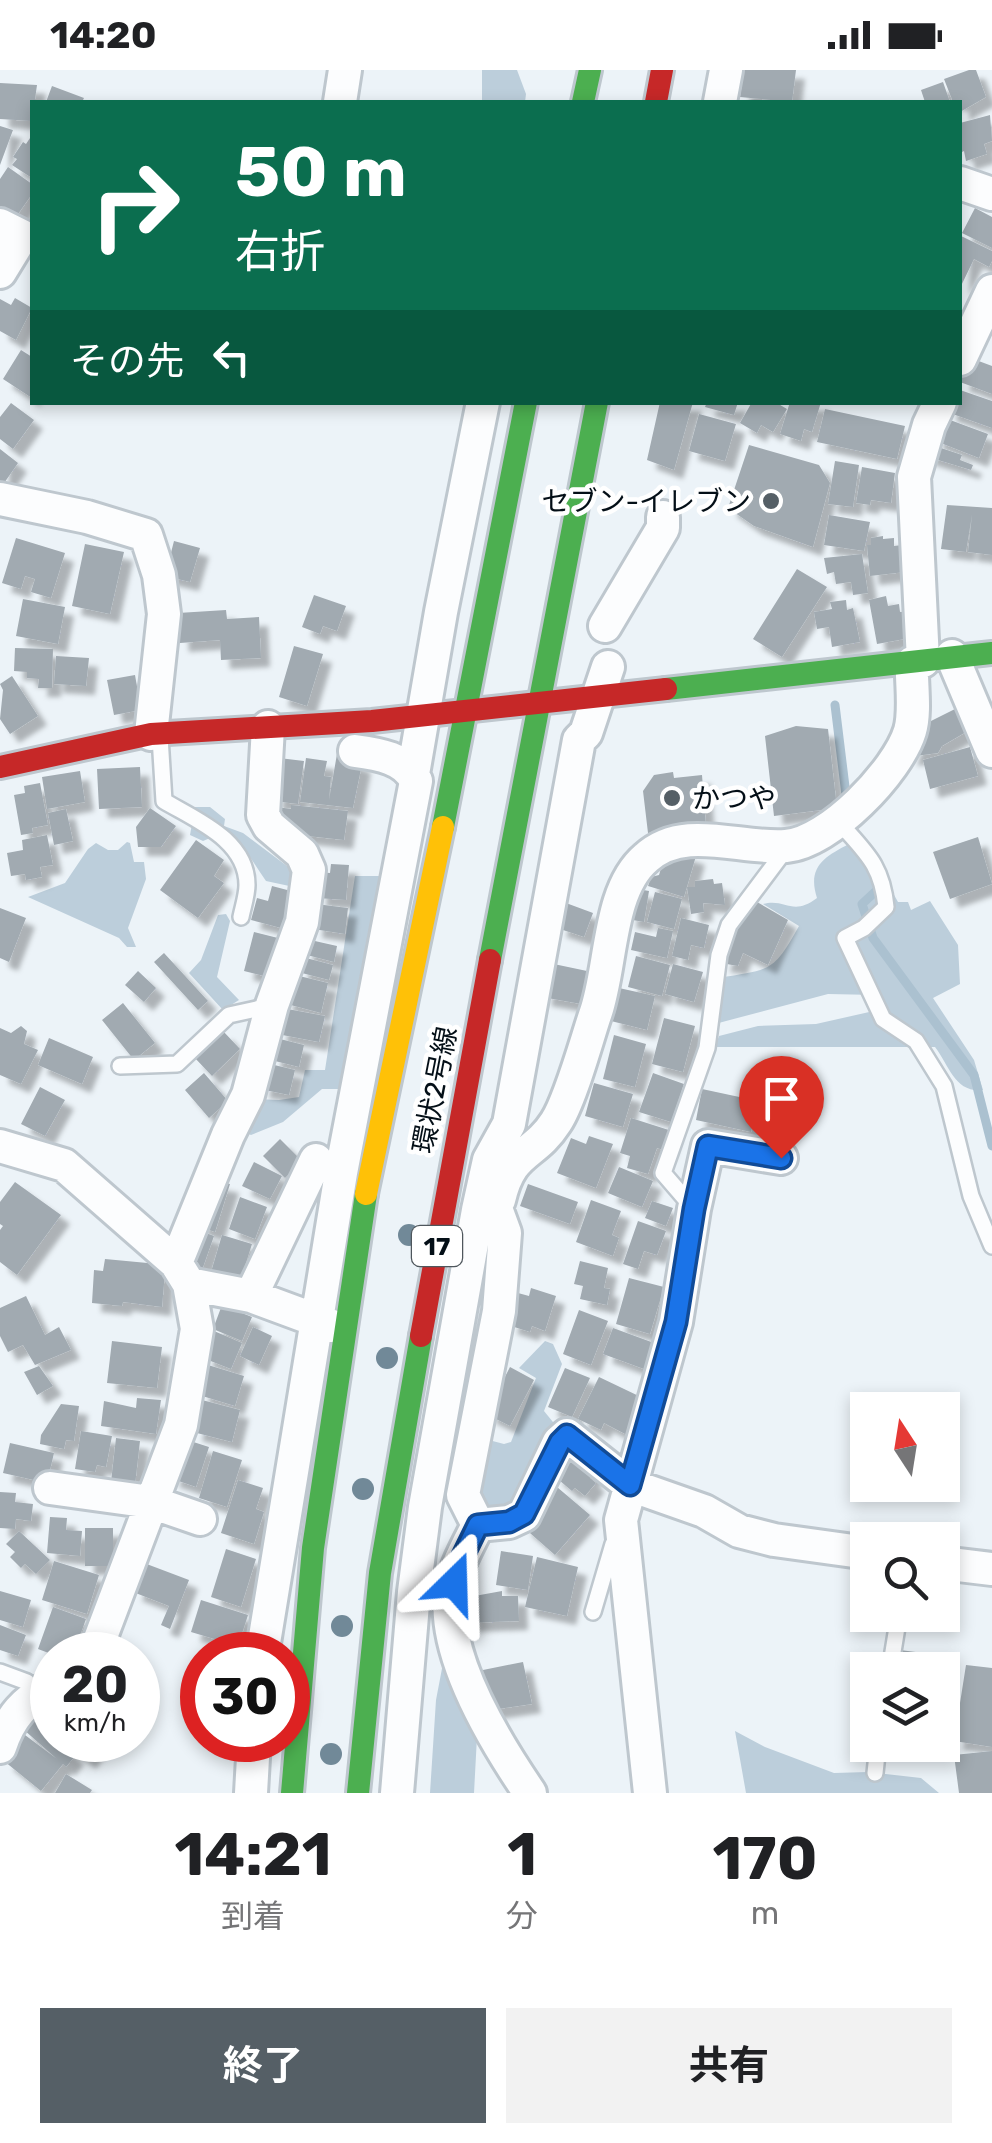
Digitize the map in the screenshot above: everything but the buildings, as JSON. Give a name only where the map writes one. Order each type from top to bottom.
[{"type":"main road","points":[[583,100],[590,70]]},
{"type":"main road","points":[[656,100],[662,70]]},
{"type":"main road","points":[[508,502],[515,405]]},
{"type":"main road","name":"環状2号線","points":[[292,1793],[330,1326],[468,710],[525,405]]},
{"type":"main road","name":"環状2号線","points":[[358,1793],[380,1573],[444,1202],[596,405]]},
{"type":"main road","points":[[0,767],[155,734],[424,715],[540,702],[604,682],[992,653]]},
{"type":"street","points":[[340,100],[345,70]]},
{"type":"street","points":[[720,100],[726,70]]},
{"type":"street","points":[[962,184],[992,194]]},
{"type":"street","points":[[0,272],[18,228]]},
{"type":"street","points":[[973,353],[992,291]]},
{"type":"street","points":[[413,774],[482,405]]},
{"type":"street","points":[[487,1211],[514,1161],[557,1121],[597,1010],[618,911],[632,872],[648,855],[672,843],[710,840],[789,846],[838,822],[892,768],[911,729],[929,660],[914,476],[939,405]]},
{"type":"street","points":[[5,503],[86,517],[146,535],[159,575],[164,614],[155,734]]},
{"type":"street","points":[[605,626],[664,528],[663,517]]},
{"type":"street","points":[[929,660],[992,750]]},
{"type":"street","points":[[397,1793],[425,1508],[487,1211],[490,1160],[509,1124],[579,740],[586,733],[604,682]]},
{"type":"street","points":[[103,1632],[181,1425],[197,1330],[182,1273],[228,1135],[248,1094],[272,1005],[302,922],[309,870],[302,854],[269,826],[263,815],[268,727]]},
{"type":"street","points":[[267,1632],[330,1326],[416,781],[400,762],[355,751]]},
{"type":"street","points":[[0,1146],[64,1165],[182,1273],[330,1326]]},
{"type":"street","points":[[650,1793],[621,1520],[676,1322],[708,1146],[781,1158]]},
{"type":"street","points":[[251,1296],[316,1160]]},
{"type":"street","points":[[444,1202],[487,1211],[505,1234],[499,1311],[462,1495],[478,1525]]},
{"type":"street","points":[[478,1525],[509,1522],[524,1514],[567,1435],[630,1485],[704,1511],[739,1531],[850,1551]]},
{"type":"street","points":[[50,1488],[152,1502],[200,1519]]},
{"type":"street","points":[[478,1525],[450,1594],[450,1632],[468,1686],[530,1793]]},
{"type":"street","points":[[960,1565],[992,1569]]},
{"type":"street","points":[[0,1747],[8,1723],[30,1703]]},
{"type":"street","points":[[252,1793],[253,1762]]},
{"type":"lane","points":[[155,734],[164,801],[211,826],[245,868],[247,886],[241,917]]},
{"type":"lane","points":[[838,822],[869,857],[883,881],[886,907],[864,928],[845,938],[882,1020],[916,1041],[944,1086],[971,1196],[992,1246]]},
{"type":"lane","points":[[694,1209],[662,1173],[707,1048],[719,954],[728,926],[789,846]]},
{"type":"lane","points":[[120,1066],[177,1064],[229,1016],[272,1005]]},
{"type":"lane","points":[[593,1612],[621,1520]]},
{"type":"lane","points":[[0,1672],[30,1683]]},
{"type":"lane","points":[[875,1773],[876,1762]]},
{"type":"shaded area","points":[[482,70],[517,70],[525,100],[482,100]]},
{"type":"shaded area","points":[[195,807],[210,807],[225,819],[224,826],[243,833],[291,869],[294,887],[266,881],[242,847],[222,833],[203,841],[190,835]]},
{"type":"shaded area","points":[[127,842],[134,862],[144,862],[146,879],[128,928],[136,947],[127,947],[119,938],[28,897],[65,883],[96,843],[108,850],[118,850]]},
{"type":"shaded area","points":[[849,844],[883,875],[898,902],[908,902],[911,910],[930,901],[958,945],[960,984],[933,998],[974,1060],[983,1090],[959,1083],[935,1047],[715,1047],[719,1036],[758,1026],[816,1024],[887,1008],[876,995],[828,994],[711,1025],[719,978],[769,966],[783,953],[799,926],[763,904],[795,907],[817,898],[814,878],[820,864]]},
{"type":"shaded area","points":[[355,876],[386,876],[345,1089],[322,1089],[283,1122],[251,1135],[237,1129],[253,1099],[299,1097],[305,1070],[325,1070]]},
{"type":"shaded area","points":[[226,914],[230,921],[217,977],[239,1000],[223,1010],[189,973],[201,960],[218,915]]},
{"type":"shaded area","points":[[545,1341],[553,1344],[562,1364],[544,1411],[557,1427],[518,1497],[505,1511],[482,1510],[476,1482],[485,1439],[511,1442],[536,1378],[519,1368]]},
{"type":"shaded area","points":[[444,1658],[478,1718],[474,1793],[430,1793],[436,1700]]},
{"type":"shaded area","points":[[735,1731],[765,1747],[834,1773],[921,1778],[939,1793],[746,1793]]},
{"type":"waterway","points":[[835,705],[847,803]]},
{"type":"waterway","points":[[876,891],[862,904],[873,938],[974,1075],[992,1146]]},
{"type":"traffic: fast","points":[[583,100],[590,70]]},
{"type":"traffic: fast","points":[[443,827],[525,405]]},
{"type":"traffic: fast","points":[[490,960],[596,405]]},
{"type":"traffic: fast","points":[[666,689],[992,653]]},
{"type":"traffic: fast","points":[[292,1793],[313,1548],[366,1194]]},
{"type":"traffic: fast","points":[[358,1793],[380,1573],[421,1336]]},
{"type":"traffic: slow","points":[[366,1194],[443,827]]},
{"type":"traffic: jam","points":[[656,100],[662,70]]},
{"type":"traffic: jam","points":[[0,767],[151,734],[372,721],[666,689]]},
{"type":"traffic: jam","points":[[421,1336],[490,960]]},
{"type":"place","name":"セブン-イレブン","points":[[771,501]]},
{"type":"place","name":"かつや","points":[[672,798]]},
{"type":"route","points":[[454,1583],[478,1525],[509,1522],[524,1514],[567,1435],[630,1485],[676,1322],[708,1146],[781,1158]]}]
